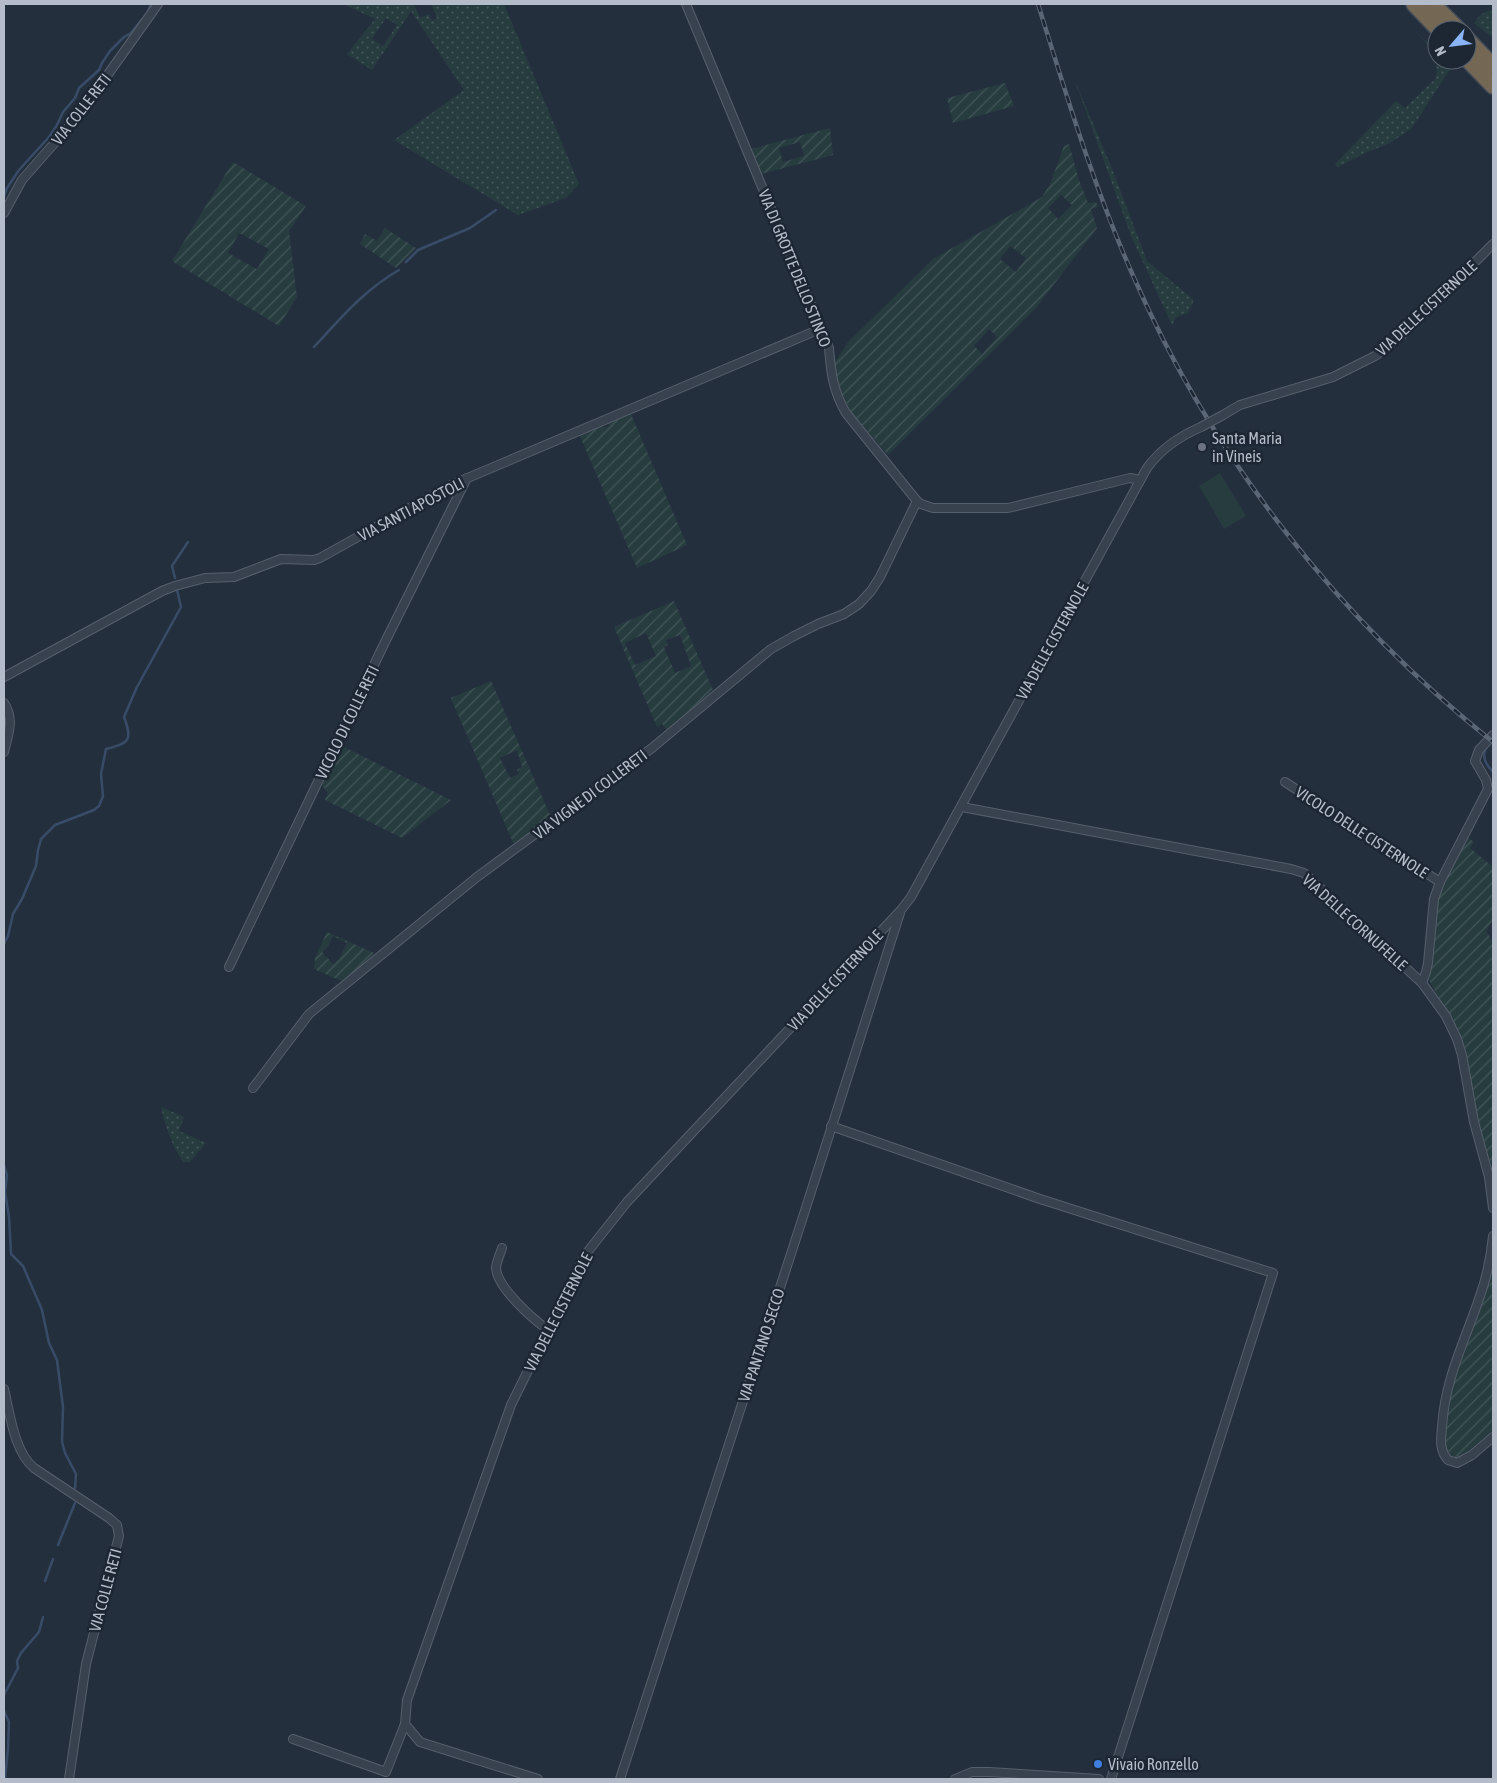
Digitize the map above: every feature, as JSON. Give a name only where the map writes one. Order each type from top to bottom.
[{"type":"highway","points":[[1414,4],[1430,20]]},
{"type":"highway","points":[[1433,4],[1449,20]]},
{"type":"highway","points":[[1477,49],[1493,66]]},
{"type":"highway","points":[[1477,69],[1493,86]]},
{"type":"street","name":"VIA COLLE RETI","points":[[4,213],[22,180],[79,115],[158,4]]},
{"type":"street","name":"VIA DI GROTTE DELLO STINCO","points":[[686,4],[829,348],[833,386],[838,399],[846,413],[917,501]]},
{"type":"street","name":"VIA DELLE CISTERNOLE","points":[[293,1738],[386,1772],[405,1724],[407,1700],[512,1406],[585,1255],[627,1202],[901,910],[911,897],[1140,480],[1156,456],[1176,440],[1240,405],[1333,377],[1375,356],[1403,334],[1493,244]]},
{"type":"street","name":"VIA SANTI APOSTOLI","points":[[4,677],[162,591],[205,578],[234,577],[281,559],[314,560],[320,558],[451,485],[820,329]]},
{"type":"street","name":"VICOLO DI COLLE RETI","points":[[229,967],[385,642],[467,478]]},
{"type":"street","points":[[917,501],[920,504],[934,508],[1008,508],[1130,478],[1140,480]]},
{"type":"street","name":"VIA VIGNE DI COLLERETI","points":[[253,1088],[309,1014],[476,877],[652,748],[770,649],[818,624],[844,614],[859,604],[880,577],[917,501]]},
{"type":"street","points":[[4,703],[8,710],[10,721],[4,752]]},
{"type":"street","name":"VICOLO DELLE CISTERNOLE","points":[[1422,982],[1427,970],[1434,899],[1440,882],[1488,789],[1486,780],[1475,761],[1480,750],[1493,735]]},
{"type":"street","name":"VICOLO DELLE CISTERNOLE","points":[[1285,782],[1440,882]]},
{"type":"street","name":"VIA DELLE CORNUFELLE","points":[[962,807],[1304,873],[1422,982],[1446,1016],[1459,1044],[1474,1122],[1489,1177],[1493,1208]]},
{"type":"street","name":"VIA PANTANO SECCO","points":[[620,1779],[901,910]]},
{"type":"street","points":[[831,1126],[1040,1199],[1273,1273],[1111,1779]]},
{"type":"street","points":[[1493,1236],[1486,1277],[1450,1378],[1442,1417],[1441,1446],[1446,1458],[1453,1463],[1457,1463],[1476,1452],[1493,1437]]},
{"type":"street","points":[[502,1248],[496,1268],[499,1276],[515,1301],[548,1330]]},
{"type":"street","name":"VIA COLLE RETI","points":[[4,1389],[20,1448],[28,1462],[34,1468],[109,1518],[117,1525],[119,1534],[110,1576],[86,1664],[69,1779]]},
{"type":"street","points":[[405,1724],[420,1742],[538,1779]]},
{"type":"street","points":[[954,1779],[972,1772],[1099,1779]]},
{"type":"green space","points":[[343,4],[414,4],[420,18],[429,14],[432,21],[437,18],[431,4],[504,4],[579,184],[566,198],[518,215],[394,140],[464,90],[411,11],[372,70],[347,54],[375,19]],"holes":[[[386,18],[397,25],[383,46],[372,39]]]},
{"type":"green space","points":[[1493,9],[1493,38],[1477,25],[1476,20],[1481,14]]},
{"type":"green space","points":[[1437,70],[1450,70],[1412,128],[1390,143],[1338,167],[1335,164],[1396,101],[1405,108],[1436,78]]},
{"type":"green space","points":[[1075,81],[1113,171],[1147,261],[1194,300],[1188,313],[1176,317],[1172,325],[1131,236]]},
{"type":"green space","points":[[1005,83],[1014,106],[953,123],[947,98]]},
{"type":"green space","points":[[830,128],[833,155],[761,174],[751,149]],"holes":[[[800,142],[804,156],[783,162],[779,148]]]},
{"type":"green space","points":[[1069,144],[1079,180],[1088,203],[1096,202],[1098,207],[1091,209],[1097,228],[1035,309],[888,455],[852,413],[845,401],[835,374],[835,362],[848,342],[933,259],[1042,197],[1050,184],[1064,146]],"holes":[[[1061,195],[1072,205],[1058,219],[1048,208]],[[1010,246],[1026,258],[1016,272],[1000,259]],[[989,329],[997,337],[982,354],[974,346]]]},
{"type":"green space","points":[[233,162],[306,206],[289,231],[297,297],[279,326],[172,261]],"holes":[[[239,233],[269,249],[257,269],[228,253]]]},
{"type":"green space","points":[[385,228],[416,248],[396,268],[360,244],[365,234],[377,241]]},
{"type":"green space","points":[[630,412],[687,545],[637,568],[579,434],[601,424],[604,428],[609,426],[609,421]]},
{"type":"green space","points":[[1220,473],[1246,516],[1224,529],[1199,486]]},
{"type":"green space","points":[[674,601],[713,690],[667,730],[662,724],[657,727],[614,627]],"holes":[[[646,633],[656,656],[635,665],[625,643]],[[680,635],[691,666],[675,673],[664,647],[668,645],[666,640]]]},
{"type":"green space","points":[[491,681],[551,817],[514,845],[451,698]],"holes":[[[517,750],[522,767],[517,770],[519,774],[510,778],[500,758]]]},
{"type":"green space","points":[[340,745],[451,800],[402,838],[325,800],[328,793],[322,785]]},
{"type":"green space","points":[[1466,836],[1474,842],[1470,848],[1493,867],[1493,921],[1486,931],[1493,942],[1493,1178],[1476,1123],[1465,1047],[1429,980],[1428,966],[1436,896]]},
{"type":"green space","points":[[327,932],[374,953],[371,959],[344,982],[314,968],[315,958]],"holes":[[[333,936],[347,943],[339,959],[333,964],[322,952],[328,946]]]},
{"type":"green space","points":[[161,1107],[184,1117],[179,1131],[206,1143],[190,1162],[183,1162],[175,1149]]},
{"type":"green space","points":[[1493,1267],[1493,1430],[1462,1457],[1455,1459],[1451,1457],[1445,1444],[1445,1409],[1457,1364]]},
{"type":"waterway","points":[[147,14],[151,4]]},
{"type":"waterway","points":[[4,196],[19,170],[49,137],[63,112],[75,98],[79,88],[99,70],[110,51],[124,37],[131,33],[143,18]]},
{"type":"waterway","points":[[406,262],[418,250],[470,228],[496,210]]},
{"type":"waterway","points":[[314,347],[375,286],[399,270]]},
{"type":"waterway","points":[[175,578],[172,566],[188,542]]},
{"type":"waterway","points":[[4,944],[8,936],[13,914],[22,899],[36,866],[41,839],[55,825],[94,810],[99,806],[103,796],[101,774],[106,749],[120,745],[127,740],[128,731],[124,717],[137,687],[181,607],[177,590]]},
{"type":"waterway","points":[[1486,748],[1485,761],[1493,772]]},
{"type":"waterway","points":[[4,1165],[7,1175],[5,1192],[9,1217],[11,1254],[23,1266],[42,1310],[49,1343],[57,1360],[63,1407],[62,1442],[65,1453],[76,1474],[75,1488]]},
{"type":"waterway","points":[[58,1545],[75,1503]]},
{"type":"waterway","points":[[45,1581],[53,1559]]},
{"type":"waterway","points":[[4,1695],[18,1668],[17,1661],[21,1653],[39,1632],[43,1617]]},
{"type":"waterway","points":[[4,1711],[9,1722],[5,1778]]},
{"type":"railway","points":[[1038,4],[1082,144],[1107,212],[1135,280],[1167,347],[1203,411],[1243,473],[1286,533],[1333,590],[1384,644],[1437,695],[1493,742]]},
{"type":"place","name":"Santa Maria in Vineis","points":[[1202,447]]},
{"type":"place","name":"Vivaio Ronzello","points":[[1098,1764]]}]
